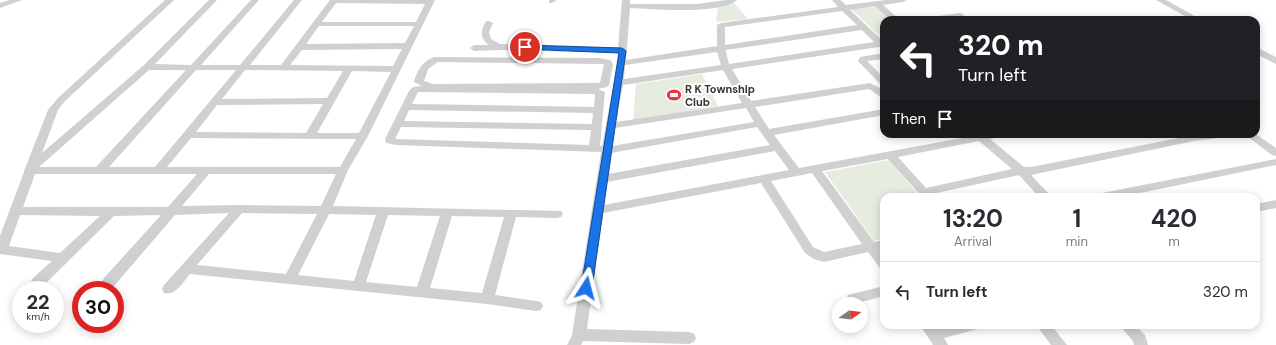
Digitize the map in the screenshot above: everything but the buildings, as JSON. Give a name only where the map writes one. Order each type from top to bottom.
[{"type":"street","points":[[0,6],[18,0]]},
{"type":"street","points":[[64,258],[1,250],[4,230],[15,211],[53,110],[60,100],[170,0]]},
{"type":"street","points":[[29,171],[147,67],[213,0]]},
{"type":"street","points":[[100,170],[255,0]]},
{"type":"street","points":[[159,170],[298,0]]},
{"type":"street","points":[[689,338],[577,340],[610,126],[620,72],[626,3],[713,5],[726,4],[733,0]]},
{"type":"street","points":[[836,0],[880,43]]},
{"type":"street","points":[[797,173],[760,124],[726,67],[723,60],[722,25],[903,0]]},
{"type":"street","points":[[1160,0],[1190,16]]},
{"type":"street","points":[[284,68],[334,1],[431,1],[364,136],[343,170],[325,211],[289,280]]},
{"type":"street","points":[[877,4],[891,16]]},
{"type":"street","points":[[953,16],[960,15]]},
{"type":"street","points":[[489,23],[485,32],[487,40],[498,47]]},
{"type":"street","points":[[316,24],[419,24]]},
{"type":"street","points":[[620,72],[722,49],[863,27]]},
{"type":"street","points":[[300,47],[408,46]]},
{"type":"street","points":[[607,72],[726,67],[880,46]]},
{"type":"street","points":[[474,48],[498,47],[622,51]]},
{"type":"street","points":[[1260,52],[1276,61]]},
{"type":"street","points":[[880,57],[862,61],[880,79]]},
{"type":"street","points":[[437,59],[607,62],[609,64],[607,72],[604,85],[596,86],[432,87],[419,82],[425,66],[430,61],[437,59]]},
{"type":"street","points":[[147,67],[397,69]]},
{"type":"street","points":[[310,135],[349,69]]},
{"type":"street","points":[[610,126],[870,86],[880,91]]},
{"type":"street","points":[[594,149],[600,92],[597,91],[418,89],[412,92],[390,139],[392,142],[607,150],[760,124]]},
{"type":"street","points":[[214,102],[330,101]]},
{"type":"street","points":[[405,107],[598,110]]},
{"type":"street","points":[[767,133],[880,113]]},
{"type":"street","points":[[397,124],[596,127]]},
{"type":"street","points":[[187,134],[364,136]]},
{"type":"street","points":[[598,210],[892,155],[970,138]]},
{"type":"street","points":[[981,138],[1021,171],[1042,193]]},
{"type":"street","points":[[934,193],[1021,171],[1031,171],[1123,152],[1203,138]]},
{"type":"street","points":[[1255,138],[1276,153]]},
{"type":"street","points":[[603,179],[778,147]]},
{"type":"street","points":[[892,155],[924,193]]},
{"type":"street","points":[[1122,193],[1276,162]]},
{"type":"street","points":[[815,169],[880,259]]},
{"type":"street","points":[[29,171],[343,170]]},
{"type":"street","points":[[110,281],[206,171]]},
{"type":"street","points":[[764,179],[809,250],[818,256],[824,257],[880,245]]},
{"type":"street","points":[[1260,207],[1276,204]]},
{"type":"street","points":[[15,211],[111,212],[239,209],[557,214]]},
{"type":"street","points":[[169,289],[239,209]]},
{"type":"street","points":[[358,287],[384,211]]},
{"type":"street","points":[[39,281],[111,212]]},
{"type":"street","points":[[422,293],[447,212]]},
{"type":"street","points":[[487,299],[511,213]]},
{"type":"street","points":[[186,269],[487,299],[536,306]]},
{"type":"street","points":[[862,297],[880,293]]},
{"type":"street","points":[[934,335],[957,329]]},
{"type":"street","points":[[1046,329],[1060,345]]},
{"type":"street","points":[[1130,329],[1140,339],[1141,345]]},
{"type":"shaded area","points":[[734,3],[748,19],[716,22],[718,8]]},
{"type":"shaded area","points":[[876,6],[887,16],[880,16],[880,36],[851,9]]},
{"type":"shaded area","name":"R K Township Club","points":[[702,74],[718,106],[633,121],[636,84]]},
{"type":"shaded area","points":[[889,160],[917,193],[880,193],[880,239],[874,241],[825,172]]},
{"type":"place","name":"R K Township Club","points":[[674,95]]},
{"type":"route","points":[[525,47],[622,51],[619,81],[610,126],[586,288]]}]
